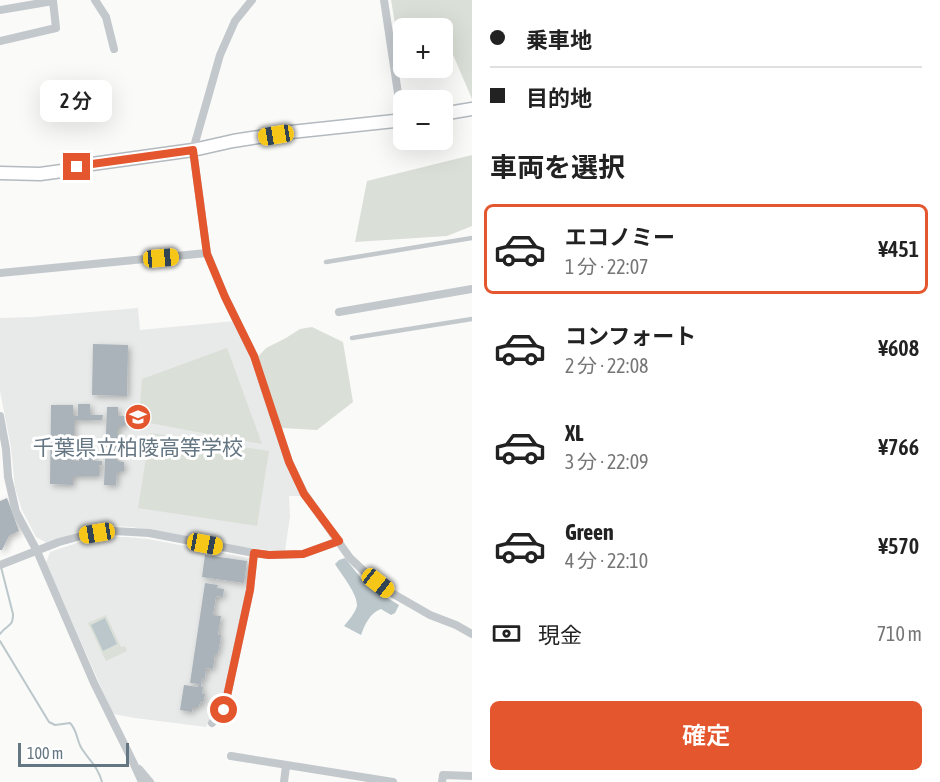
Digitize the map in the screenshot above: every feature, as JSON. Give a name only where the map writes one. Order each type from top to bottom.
[{"type":"street","points":[[95,0],[106,17],[114,49]]},
{"type":"street","points":[[252,0],[235,21],[220,55],[193,150],[207,254],[254,356],[289,462],[304,494],[351,558],[367,574],[390,592],[430,615],[472,634]]},
{"type":"street","points":[[384,0],[398,90]]},
{"type":"street","points":[[0,10],[53,1],[56,28],[0,41]]},
{"type":"street","points":[[453,112],[472,109]]},
{"type":"street","points":[[0,173],[40,174],[291,132],[393,121]]},
{"type":"street","points":[[0,273],[207,254]]},
{"type":"street","points":[[339,312],[472,289]]},
{"type":"street","points":[[0,416],[8,477],[16,512],[37,551],[94,683],[142,782]]},
{"type":"street","points":[[0,565],[81,536],[114,531],[149,533],[269,555],[303,554],[339,541]]},
{"type":"street","points":[[212,723],[224,710],[250,590],[254,553]]},
{"type":"street","points":[[231,756],[393,782]]},
{"type":"street","points":[[133,762],[150,782]]},
{"type":"street","points":[[284,782],[286,766]]},
{"type":"street","points":[[442,782],[443,775],[472,776]]},
{"type":"lane","points":[[326,262],[472,238]]},
{"type":"lane","points":[[352,338],[472,319]]},
{"type":"shaded area","points":[[391,0],[472,0],[472,99],[453,55],[453,18],[394,18]]},
{"type":"shaded area","points":[[472,155],[472,226],[447,236],[355,242],[367,181]]},
{"type":"shaded area","name":"千葉県立柏陵高等学校","points":[[138,308],[140,330],[235,321],[292,476],[302,496],[289,496],[290,516],[285,552],[249,548],[132,527],[108,526],[81,531],[47,543],[36,537],[22,510],[15,488],[11,447],[0,391],[0,318]]},
{"type":"shaded area","points":[[312,327],[343,342],[353,402],[317,430],[282,428],[256,359],[266,348],[300,329]]},
{"type":"shaded area","points":[[227,348],[262,444],[139,421],[142,379]]},
{"type":"shaded area","points":[[150,433],[269,451],[257,526],[138,508]]},
{"type":"shaded area","points":[[92,538],[148,539],[249,558],[247,587],[223,707],[216,715],[213,714],[206,727],[113,714],[46,563],[50,552]]},
{"type":"shaded area","points":[[345,558],[364,582],[399,605],[395,613],[391,615],[381,609],[374,613],[366,623],[361,635],[344,626],[357,606],[352,590],[335,564]]},
{"type":"shaded area","points":[[106,615],[121,647],[125,646],[127,651],[106,661],[88,623]]},
{"type":"shaded area","points":[[105,618],[117,644],[103,651],[91,625]]},
{"type":"building","points":[[93,344],[128,345],[127,396],[92,395]]},
{"type":"building","points":[[78,404],[90,404],[90,415],[103,415],[102,420],[74,420],[74,461],[79,461],[79,450],[94,450],[93,461],[102,461],[102,465],[99,465],[99,476],[73,476],[73,485],[50,484],[51,405],[73,405],[73,415],[78,416]]},
{"type":"building","points":[[107,407],[118,407],[118,416],[125,416],[125,426],[118,426],[117,461],[124,462],[124,471],[117,471],[116,485],[104,485]]},
{"type":"building","points":[[7,498],[19,531],[9,536],[0,550],[0,501]]},
{"type":"building","points":[[205,555],[247,561],[244,583],[202,577]]},
{"type":"building","points":[[205,583],[218,585],[217,588],[224,589],[223,597],[216,596],[213,615],[221,616],[218,635],[221,635],[213,669],[206,668],[205,679],[202,678],[202,694],[205,694],[203,703],[200,702],[199,707],[193,707],[192,712],[180,710],[184,685],[198,687],[199,684],[190,683]]},
{"type":"waterway","points":[[0,634],[11,624],[13,618],[1,567]]},
{"type":"waterway","points":[[0,641],[49,722],[55,725],[70,723],[73,726],[80,746],[96,768],[102,782]]},
{"type":"place","name":"千葉県立柏陵高等学校","points":[[138,417]]},
{"type":"route","points":[[77,167],[193,150],[207,254],[254,356],[289,462],[304,494],[339,541],[303,554],[254,553],[250,590],[224,710]]}]
